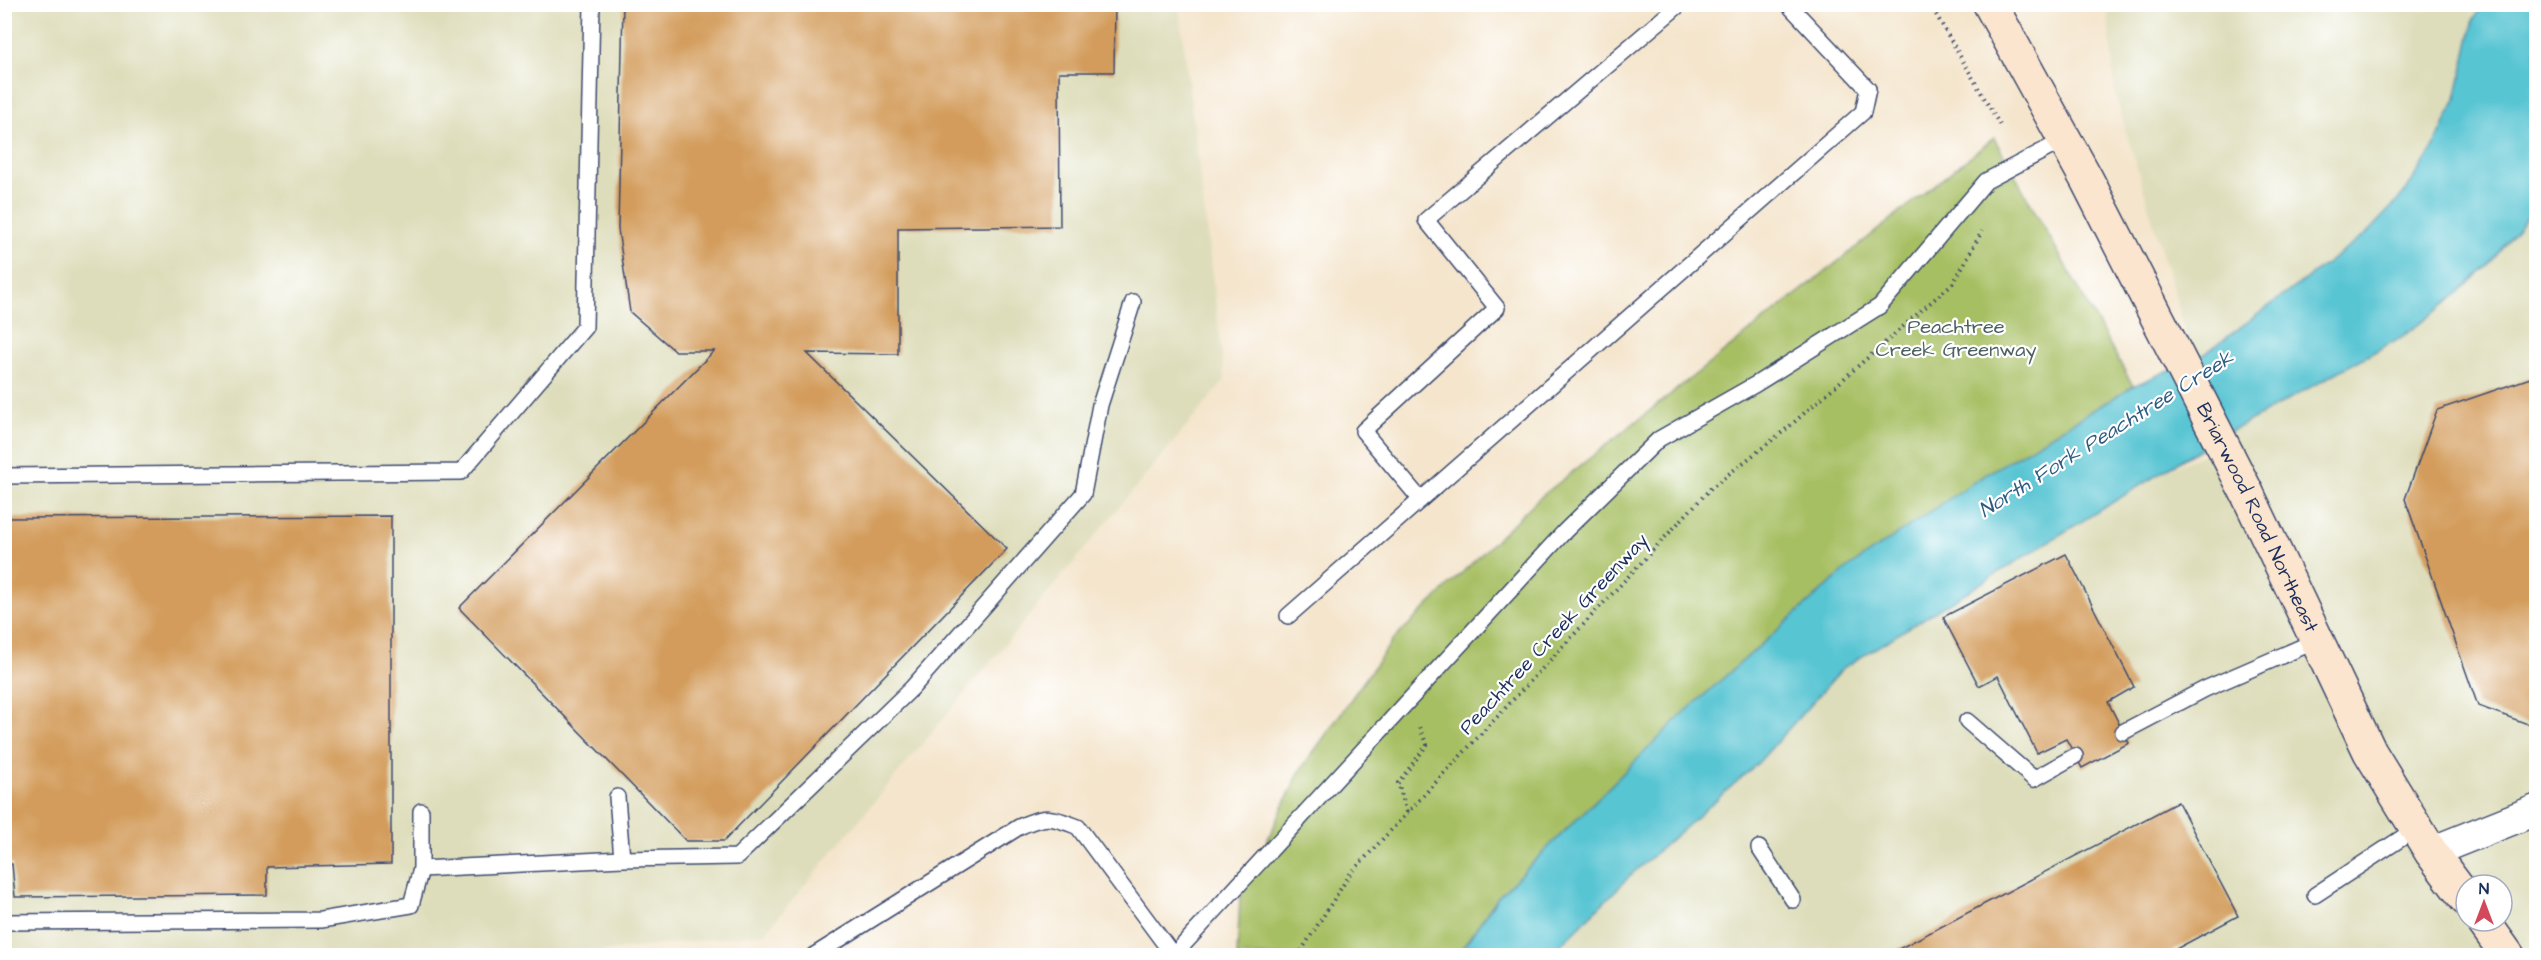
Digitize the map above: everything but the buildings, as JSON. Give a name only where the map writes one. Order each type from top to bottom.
[{"type":"street","name":"Briarwood Road Northeast","points":[[1990,4],[2087,180],[2247,493],[2370,752],[2424,840],[2454,882]]},
{"type":"street","points":[[2424,840],[2536,810]]},
{"type":"street","points":[[2492,933],[2508,956]]},
{"type":"lane","points":[[4,476],[461,472],[585,327],[591,4]]},
{"type":"lane","points":[[1420,499],[1363,431],[1497,308],[1426,220],[1680,4]]},
{"type":"lane","points":[[1288,616],[1863,112],[1868,89],[1788,4]]},
{"type":"lane","points":[[813,956],[1019,827],[1041,817],[1055,817],[1078,827],[1173,955],[1565,531],[1659,439],[1756,384],[1880,306],[1986,181],[2064,140]]},
{"type":"lane","points":[[421,869],[622,859],[737,857],[912,688],[1083,494],[1100,405],[1133,302]]},
{"type":"lane","points":[[2123,732],[2205,689],[2318,640]]},
{"type":"lane","points":[[1967,721],[2034,779],[2075,756]]},
{"type":"lane","points":[[617,797],[622,859]]},
{"type":"lane","points":[[4,921],[321,920],[411,905],[421,869],[421,811]]},
{"type":"lane","points":[[2315,895],[2424,840]]},
{"type":"lane","points":[[1759,848],[1793,900]]},
{"type":"path","points":[[1930,4],[2001,127]]},
{"type":"path","name":"Peachtree Creek Greenway","points":[[1298,956],[1350,874],[1712,487],[1784,431],[1954,282],[1985,225]]},
{"type":"path","points":[[1407,812],[1398,783],[1427,746]]},
{"type":"shaded area","points":[[5,5],[1179,5],[1225,380],[765,933],[565,956],[5,956]]},
{"type":"shaded area","points":[[2107,5],[2536,5],[2536,955],[1561,956],[1700,676],[2220,447],[2115,94]]},
{"type":"green space","name":"Peachtree Creek Greenway","points":[[1994,138],[2133,386],[1977,480],[1849,567],[1684,713],[1498,897],[1457,955],[1237,956],[1240,898],[1300,771],[1393,640],[1537,500]]},
{"type":"water","name":"North Fork Peachtree Creek","points":[[2483,5],[2536,5],[2536,205],[2488,266],[2447,303],[2403,336],[2206,445],[1843,668],[1758,763],[1633,873],[1551,955],[1457,956],[1498,897],[1684,713],[1849,567],[1977,480],[2133,386],[2200,357],[2365,235],[2403,195],[2433,149],[2456,99],[2474,18]]}]
